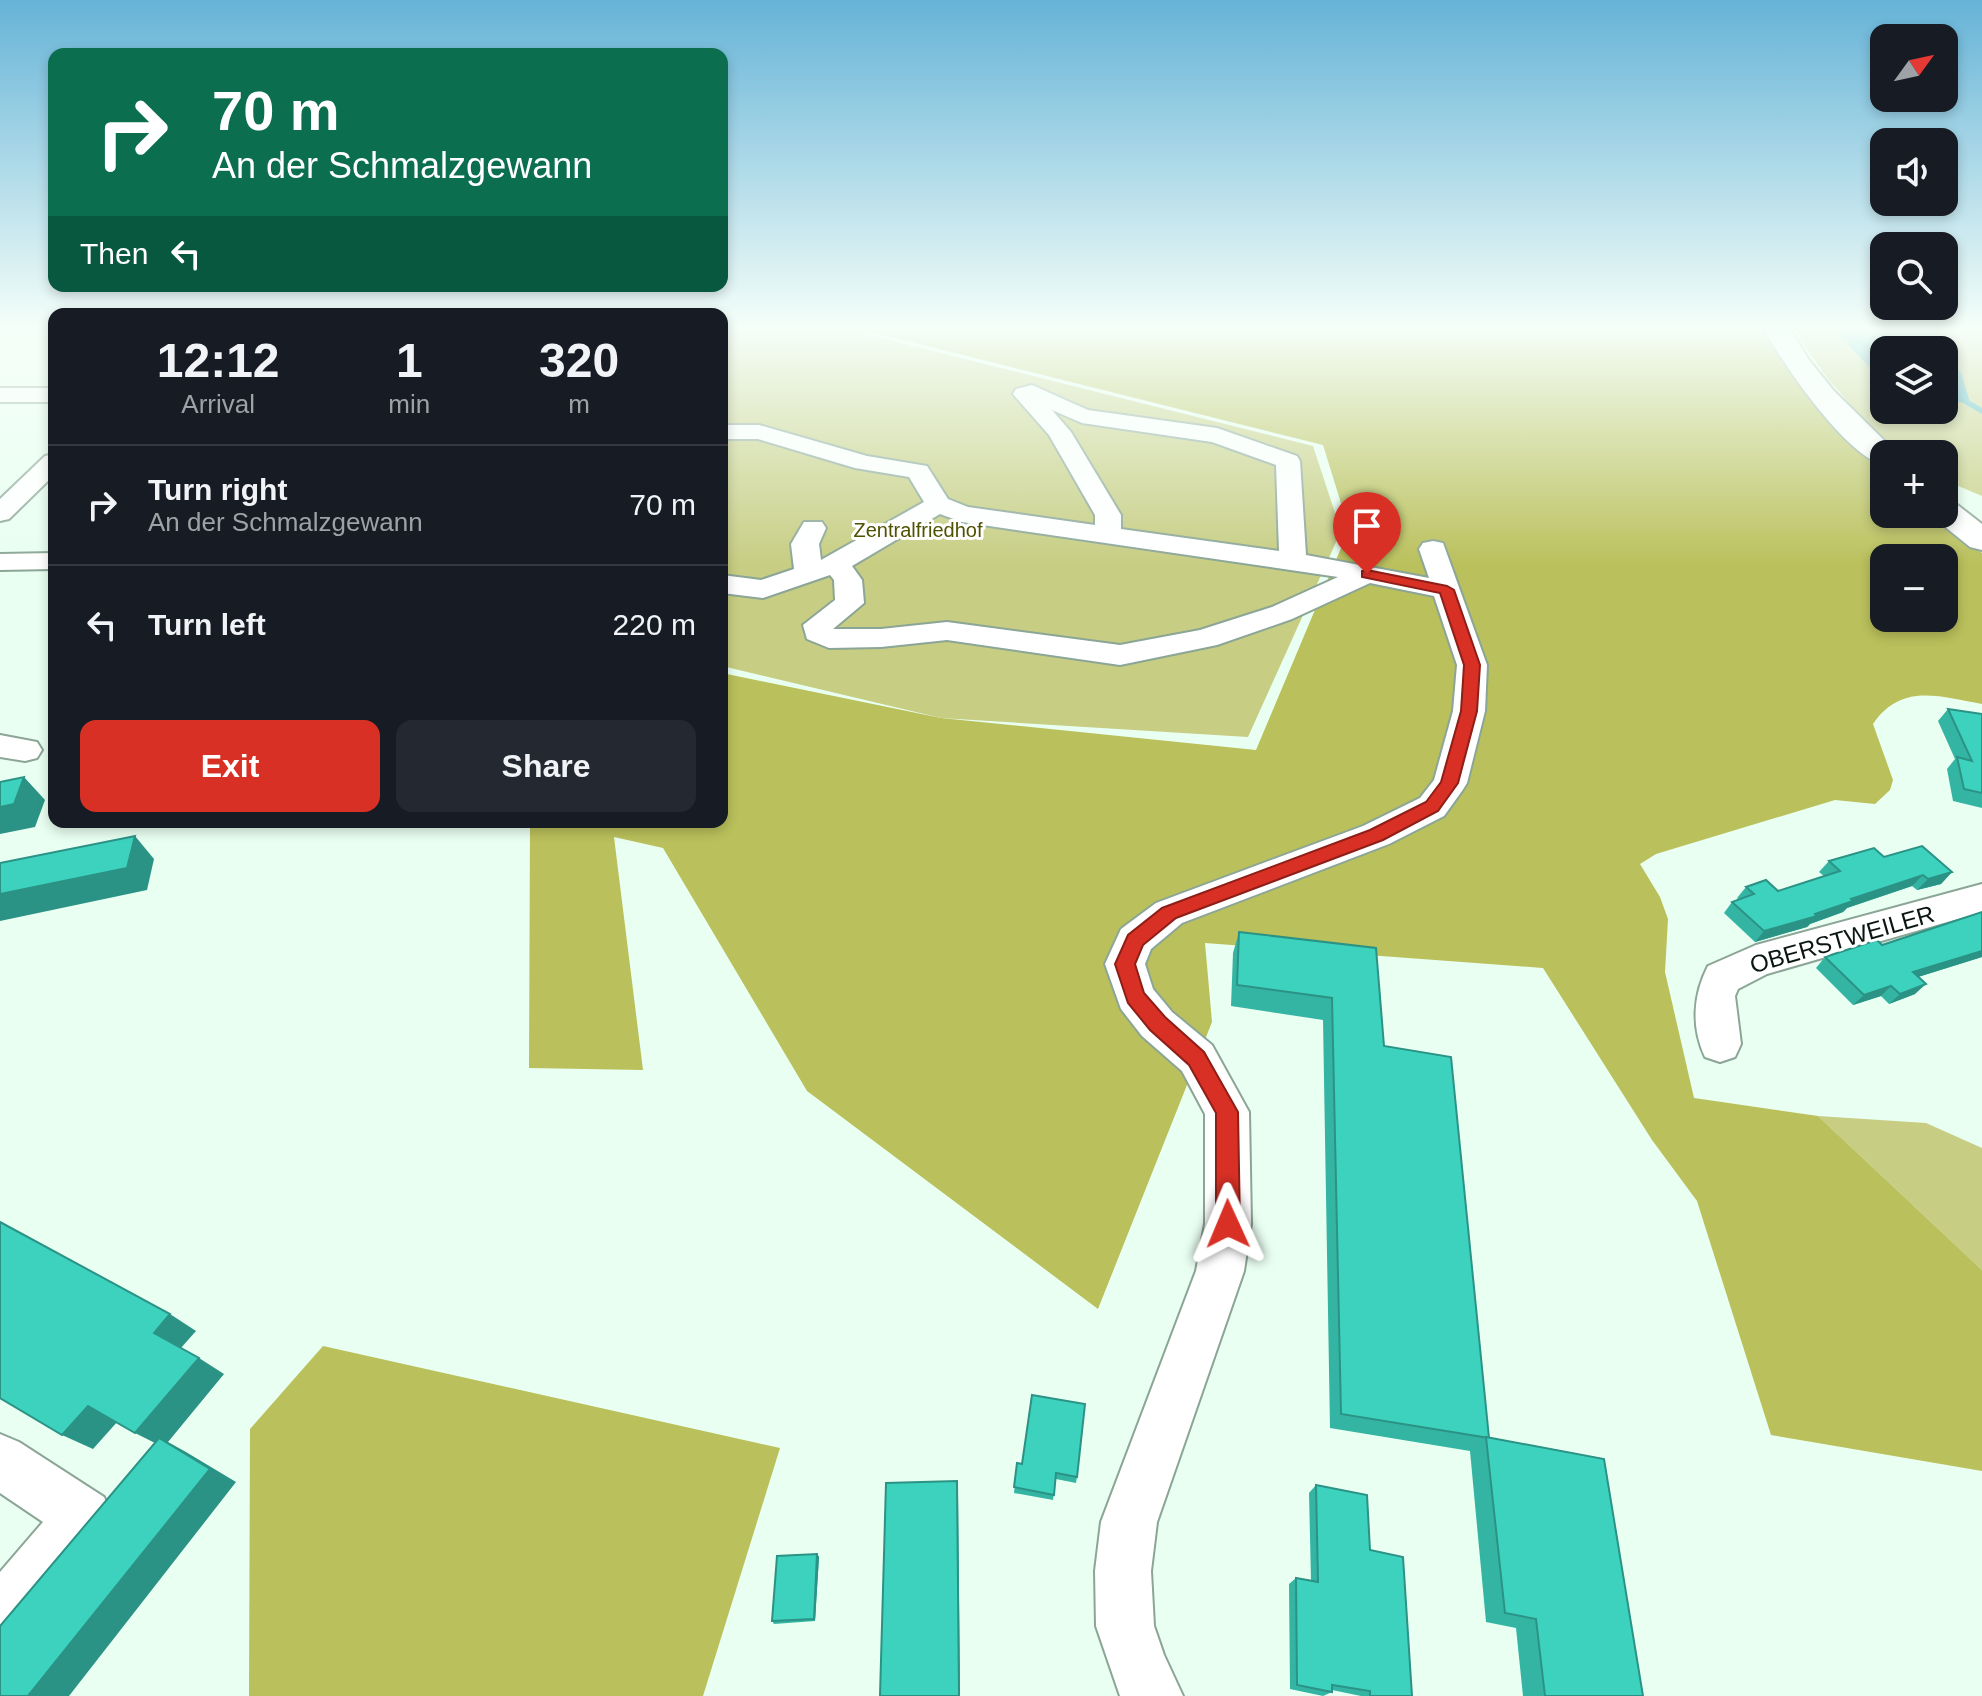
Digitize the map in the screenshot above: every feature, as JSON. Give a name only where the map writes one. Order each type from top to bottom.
[{"type":"main road","points":[[1835,408],[1870,442]]},
{"type":"main road","points":[[1958,521],[1982,540]]},
{"type":"street","points":[[1037,408],[1059,432],[1108,515],[1108,534]]},
{"type":"street","points":[[1066,408],[1082,416],[1217,435],[1288,461],[1293,563]]},
{"type":"street","points":[[728,432],[759,432],[864,463],[918,471],[938,504],[962,514],[1367,574],[1447,590]]},
{"type":"street","points":[[5,504],[48,466]]},
{"type":"street","points":[[5,504],[48,499]]},
{"type":"street","points":[[728,585],[763,589],[822,569],[938,504]]},
{"type":"street","points":[[813,528],[805,544],[822,569],[848,580],[850,603],[818,625],[818,633],[829,639],[881,638],[947,631],[1120,655],[1206,638],[1257,621],[1367,574]]},
{"type":"street","points":[[1153,1696],[1138,1668],[1125,1626],[1123,1571],[1129,1522],[1220,1271],[1228,1224],[1227,1112],[1197,1058],[1157,1024],[1135,997],[1125,964],[1135,940],[1169,913],[1376,835],[1432,807],[1450,783],[1469,711],[1472,665],[1433,549]]},
{"type":"street","points":[[0,562],[48,561]]},
{"type":"street","name":"OBERSTWEILER","points":[[1720,1044],[1715,996],[1722,978],[1756,961],[1982,898]]},
{"type":"street","points":[[0,1461],[84,1517],[0,1616]]},
{"type":"green space","name":"Zentralfriedhof","points":[[728,408],[1162,408],[1313,446],[1341,531],[1248,737],[941,718],[728,667]]},
{"type":"green space","points":[[1176,408],[1819,408],[1870,458],[1870,528],[1949,528],[1982,553],[1982,704],[1937,696],[1909,697],[1884,711],[1873,724],[1893,780],[1890,790],[1875,804],[1835,800],[1656,854],[1640,864],[1660,897],[1668,919],[1665,972],[1694,1098],[1818,1116],[1982,1270],[1982,1471],[1771,1435],[1697,1201],[1652,1140],[1543,968],[1205,943],[1212,1022],[1098,1309],[807,1091],[663,848],[614,837],[643,1070],[529,1068],[530,828],[728,828],[728,674],[941,718],[1256,750],[1349,529],[1323,445]]},
{"type":"green space","points":[[1854,408],[1870,408],[1870,424],[1958,424],[1958,408],[1982,408],[1982,496],[1958,486],[1958,440],[1887,440],[1874,431]]},
{"type":"green space","points":[[1818,1116],[1926,1123],[1982,1148],[1982,1270]]},
{"type":"green space","points":[[323,1346],[780,1448],[703,1696],[249,1696],[250,1429]]},
{"type":"building","points":[[1948,709],[1982,714],[1982,793],[1964,789],[1957,757],[1972,761]]},
{"type":"building","points":[[24,777],[14,804],[0,807],[0,782]]},
{"type":"building","points":[[135,836],[127,868],[0,894],[0,863]]},
{"type":"building","points":[[1922,846],[1952,872],[1928,879],[1923,875],[1851,899],[1853,901],[1815,914],[1817,916],[1764,931],[1732,902],[1754,894],[1746,887],[1766,880],[1778,891],[1840,871],[1829,861],[1874,848],[1884,857]]},
{"type":"building","points":[[1982,912],[1982,951],[1913,972],[1926,984],[1900,994],[1891,986],[1864,995],[1825,957],[1877,940],[1882,945]]},
{"type":"building","points":[[1239,932],[1376,948],[1384,1046],[1451,1057],[1489,1438],[1341,1414],[1332,998],[1237,985]]},
{"type":"building","points":[[0,1222],[170,1314],[154,1333],[199,1358],[135,1433],[88,1406],[62,1435],[0,1398]]},
{"type":"building","points":[[1032,1395],[1085,1404],[1077,1477],[1056,1473],[1054,1495],[1014,1487],[1017,1463],[1022,1464]]},
{"type":"building","points":[[1486,1437],[1604,1459],[1643,1696],[1545,1696],[1536,1619],[1505,1613]]},
{"type":"building","points":[[159,1438],[210,1469],[28,1696],[0,1696],[0,1626]]},
{"type":"building","points":[[957,1481],[959,1696],[880,1696],[886,1483]]},
{"type":"building","points":[[1316,1485],[1367,1495],[1370,1550],[1403,1557],[1412,1696],[1370,1696],[1370,1691],[1332,1685],[1332,1692],[1297,1685],[1296,1578],[1318,1582]]},
{"type":"building","points":[[817,1554],[814,1619],[772,1621],[777,1556]]},
{"type":"waterway","points":[[1977,408],[1982,411]]},
{"type":"route","points":[[1228,1224],[1227,1112],[1197,1058],[1157,1024],[1135,997],[1125,964],[1135,940],[1169,913],[1376,835],[1432,807],[1450,783],[1469,711],[1472,665],[1447,590],[1367,574]]}]
